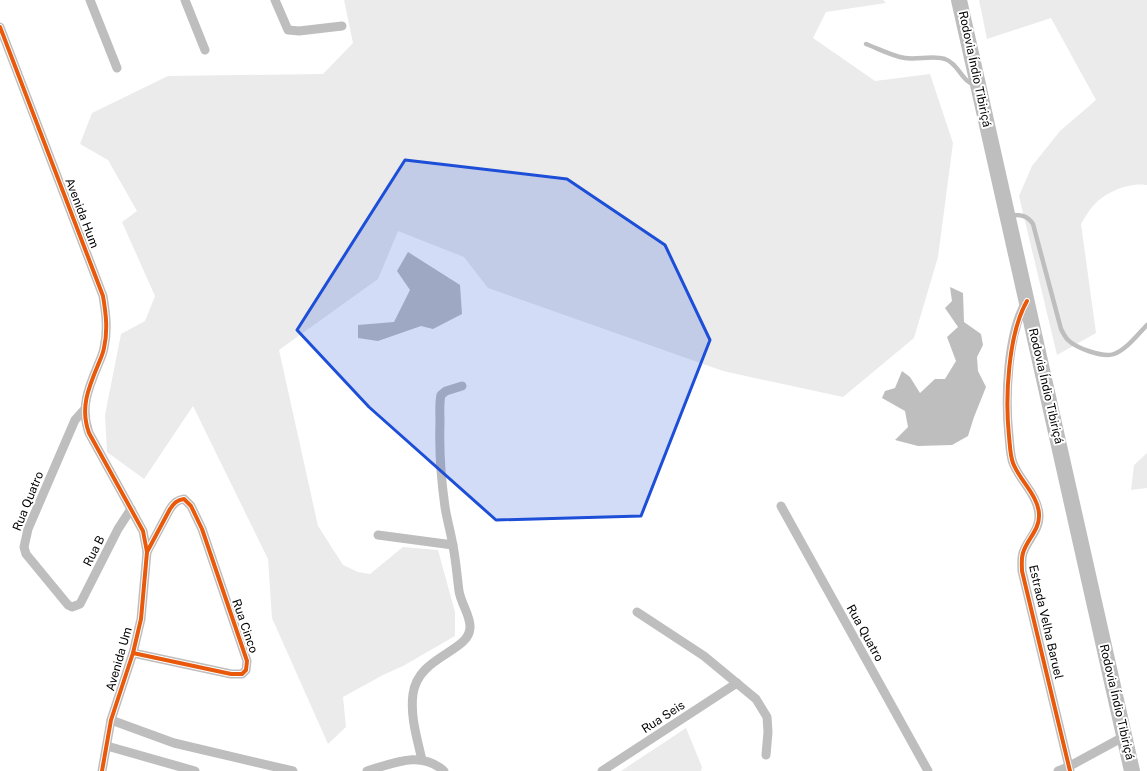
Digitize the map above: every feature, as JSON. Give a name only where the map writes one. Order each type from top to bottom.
[{"type":"highway","name":"Rodovia Índio Tibiriçá","points":[[960,0],[1132,771]]},
{"type":"street","points":[[90,0],[117,68]]},
{"type":"street","points":[[185,0],[205,50]]},
{"type":"street","points":[[275,0],[288,30],[299,31],[342,26]]},
{"type":"street","name":"Avenida Hum","points":[[0,27],[103,296],[107,319],[104,350],[92,381],[84,410]]},
{"type":"street","name":"Estrada Velha Baruel","points":[[1027,301],[1021,311],[1012,344],[1007,405],[1008,432],[1013,463],[1036,502],[1038,510],[1039,522],[1037,528],[1028,541],[1022,554],[1022,571],[1069,769]]},
{"type":"street","points":[[422,760],[412,712],[413,693],[417,681],[423,670],[461,644],[469,635],[470,629],[468,618],[459,593],[453,545],[445,507],[439,440],[440,398],[444,392],[462,386]]},
{"type":"street","name":"Avenida Um","points":[[84,410],[85,422],[89,434],[143,531],[148,552],[141,619],[134,653],[112,720],[102,771]]},
{"type":"street","name":"Rua Quatro","points":[[80,604],[72,607],[64,602],[28,559],[24,547],[28,529],[75,420],[84,410]]},
{"type":"street","name":"Rua Cinco","points":[[134,653],[231,674],[242,674],[246,670],[247,661],[196,513],[184,499],[175,502],[170,509]]},
{"type":"street","name":"Rua Quatro","points":[[781,506],[928,771]]},
{"type":"street","name":"Rua B","points":[[80,604],[118,529],[131,509]]},
{"type":"street","name":"Avenida Um","points":[[148,552],[170,509]]},
{"type":"street","points":[[378,534],[453,545]]},
{"type":"street","points":[[637,612],[704,656],[756,699],[767,717],[768,732],[766,755]]},
{"type":"street","name":"Rua Seis","points":[[602,771],[738,683]]},
{"type":"street","points":[[112,720],[174,743],[293,771]]},
{"type":"street","points":[[1058,771],[1069,769],[1125,736]]},
{"type":"street","points":[[107,746],[195,771]]},
{"type":"street","points":[[367,771],[405,760],[428,761],[444,771]]},
{"type":"lane","points":[[866,44],[899,57],[932,57],[946,60],[954,64],[967,82],[978,86]]},
{"type":"lane","points":[[1007,215],[1024,215],[1033,224],[1061,329],[1067,339],[1076,347],[1104,355],[1114,354],[1126,347],[1147,325]]},
{"type":"highlighted area","points":[[405,160],[567,179],[665,245],[710,340],[641,516],[496,520],[369,407],[297,330]]},
{"type":"shaded area","points":[[344,0],[883,0],[886,3],[826,12],[813,38],[875,81],[930,74],[953,143],[938,257],[914,338],[843,397],[723,371],[488,288],[464,257],[398,231],[378,279],[279,350],[318,526],[343,565],[358,572],[370,574],[403,547],[438,550],[455,612],[455,636],[403,666],[343,697],[346,727],[328,744],[272,618],[268,559],[193,406],[144,479],[107,452],[105,415],[121,334],[145,321],[155,296],[122,222],[137,211],[108,160],[80,144],[92,113],[168,76],[323,74],[353,43]]},
{"type":"shaded area","points":[[979,0],[1147,0],[1147,185],[1140,184],[1125,187],[1104,196],[1088,212],[1081,224],[1096,333],[1057,355],[1019,196],[1032,166],[1060,131],[1096,100],[1051,18],[987,39]]},
{"type":"shaded area","points":[[408,252],[460,285],[462,314],[433,329],[421,326],[378,341],[358,338],[358,325],[394,322],[410,290],[397,271]]},
{"type":"shaded area","points":[[950,287],[963,293],[964,322],[981,334],[983,345],[977,357],[978,371],[986,387],[968,436],[952,445],[918,446],[895,440],[908,427],[905,411],[882,398],[885,391],[895,388],[902,371],[910,377],[920,393],[935,379],[945,379],[956,361],[947,337],[958,327],[945,308],[952,301]]},
{"type":"shaded area","points":[[1147,453],[1147,488],[1131,490],[1134,465]]},
{"type":"shaded area","points":[[686,728],[702,767],[701,771],[621,771]]},
{"type":"cycle path","points":[[0,27],[103,296],[106,335],[103,352],[88,390],[85,407],[86,424],[89,433],[143,531],[147,552]]},
{"type":"cycle path","points":[[1027,301],[1016,331],[1009,367],[1007,404],[1011,457],[1016,470],[1032,494],[1038,507],[1039,520],[1023,553],[1022,571],[1070,771]]},
{"type":"cycle path","points":[[102,771],[111,720],[133,653],[141,619],[147,552],[171,507],[174,503],[184,499],[191,506],[202,529],[247,661],[246,670],[242,674],[231,674],[133,653]]}]
